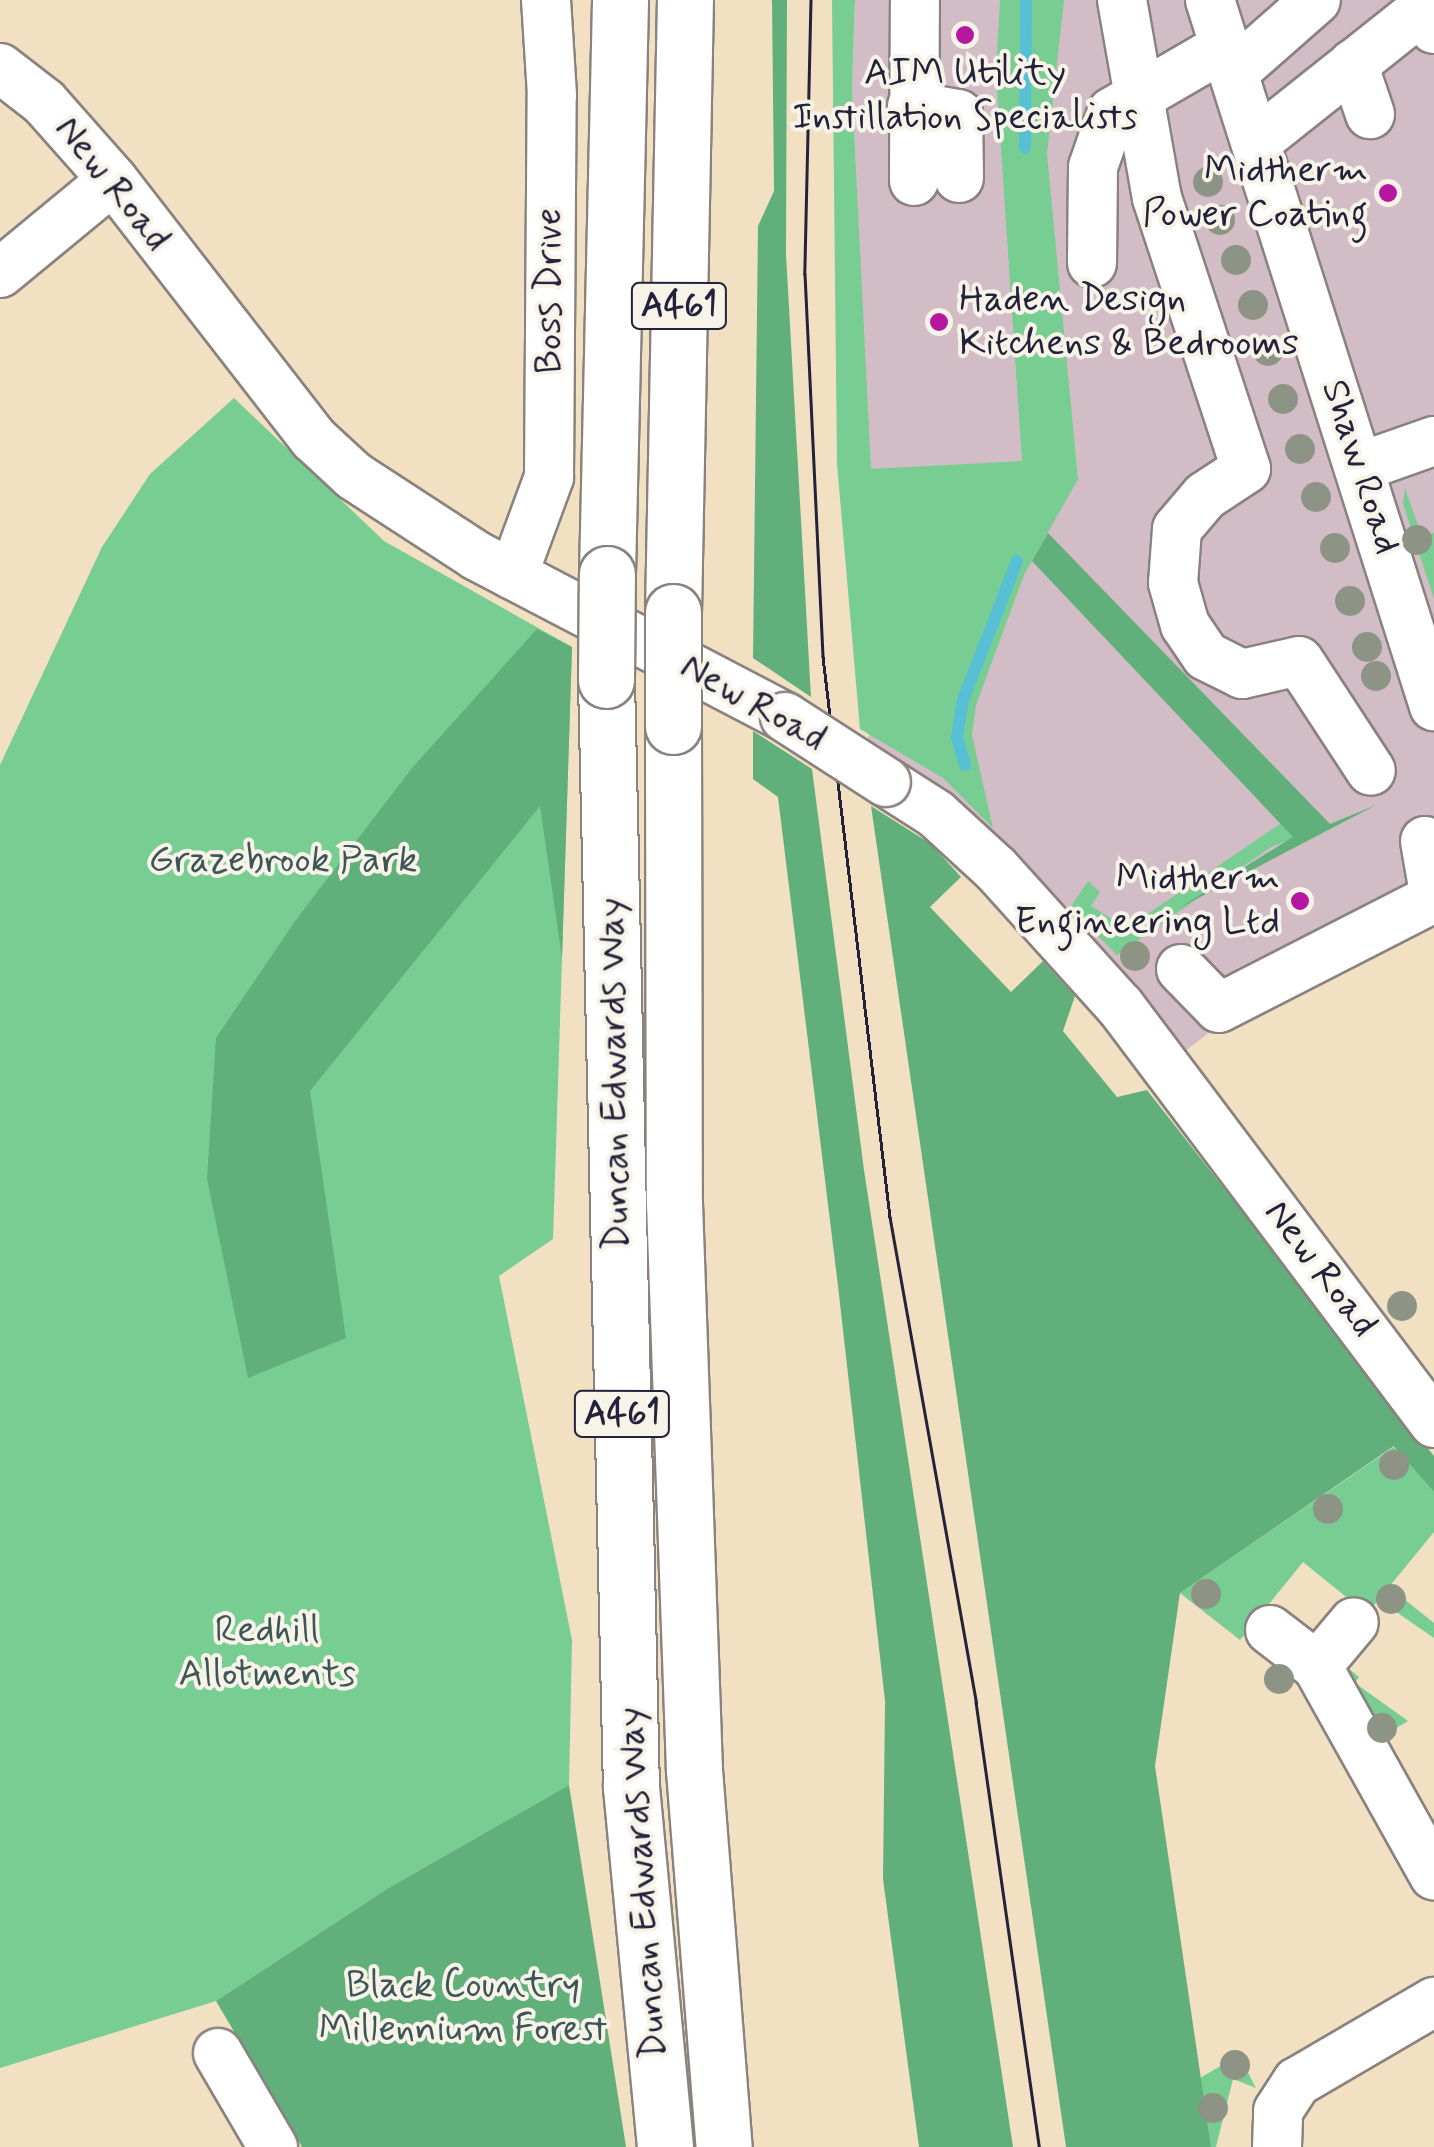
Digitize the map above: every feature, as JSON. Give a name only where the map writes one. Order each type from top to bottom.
[{"type":"highway","name":"Duncan Edwards Way","points":[[620,0],[606,680],[630,1786],[665,2147]]},
{"type":"highway","name":"Duncan Edwards Way","points":[[685,0],[672,612],[674,1204],[694,1770],[724,2147]]},
{"type":"street","name":"Boss Drive","points":[[513,575],[548,477],[552,94],[546,0]]},
{"type":"street","points":[[914,0],[912,106],[937,180]]},
{"type":"street","points":[[1122,0],[1157,198],[1246,469],[1205,496],[1177,528],[1172,583],[1186,625],[1206,656],[1242,674],[1298,661],[1371,771]]},
{"type":"street","points":[[1092,263],[1092,168],[1112,112],[1223,39],[1271,0]]},
{"type":"street","points":[[1223,39],[1316,0]]},
{"type":"street","points":[[1256,142],[1427,6],[1434,29]]},
{"type":"street","name":"Shaw Road","points":[[1223,39],[1434,706]]},
{"type":"street","points":[[1354,64],[1370,114]]},
{"type":"street","name":"New Road","points":[[0,68],[44,102],[112,180],[314,439],[400,511],[513,575],[786,717],[936,814],[996,869],[1120,1006],[1434,1423]]},
{"type":"street","points":[[0,272],[112,180]]},
{"type":"street","points":[[1360,467],[1434,441]]},
{"type":"street","points":[[1120,1006],[1192,963],[1219,1008],[1434,896],[1420,843]]},
{"type":"street","points":[[1316,1666],[1354,1622]]},
{"type":"street","points":[[1270,1630],[1316,1666],[1434,1875]]},
{"type":"street","points":[[1277,2147],[1278,2111],[1297,2082],[1434,2002]]},
{"type":"street","points":[[218,2053],[255,2141]]},
{"type":"shaded area","points":[[855,0],[1434,0],[1434,914],[1231,1016],[1167,1065],[858,762],[869,735],[870,469],[852,89]]},
{"type":"green space","points":[[772,0],[787,0],[786,254],[811,697],[753,658],[758,226],[774,191]]},
{"type":"green space","points":[[832,0],[855,0],[852,89],[871,469],[1022,461],[996,74],[1000,0],[1064,0],[1047,154],[1078,479],[1024,575],[976,705],[972,735],[993,828],[943,778],[860,729],[837,464]]},
{"type":"green space","points":[[234,398],[384,541],[572,647],[553,1239],[499,1276],[572,1640],[569,1785],[390,1887],[216,2001],[0,2068],[0,765],[102,547],[150,474]]},
{"type":"green space","points":[[1405,488],[1421,534],[1434,533],[1434,599],[1403,504]]},
{"type":"green space","points":[[1048,533],[1330,824],[1376,805],[1179,908],[1293,837],[1032,561]]},
{"type":"green space","points":[[537,629],[572,647],[562,958],[540,806],[310,1091],[346,1338],[248,1378],[207,1179],[216,1038],[295,921],[412,768]]},
{"type":"green space","points":[[753,731],[812,769],[864,1170],[1013,2147],[919,2147],[883,1879],[885,1701],[838,1286],[778,797],[753,779]]},
{"type":"green space","points":[[871,806],[931,844],[961,877],[930,907],[1011,992],[1043,961],[1075,996],[1063,1031],[1117,1097],[1147,1090],[1434,1456],[1434,1492],[1394,1446],[1180,1593],[1155,1766],[1211,2147],[1066,2147]]},
{"type":"green space","points":[[1281,823],[1294,838],[1271,847],[1117,955],[1070,908],[1088,881],[1100,892],[1091,906],[1127,928]]},
{"type":"green space","points":[[1395,1446],[1434,1492],[1434,1532],[1389,1587],[1434,1623],[1434,1638],[1379,1600],[1366,1613],[1303,1562],[1240,1640],[1180,1593]]},
{"type":"green space","points":[[1348,1668],[1359,1677],[1355,1683],[1408,1721],[1378,1739]]},
{"type":"green space","name":"Black Country Millennium Forest","points":[[569,1785],[626,2147],[302,2147],[216,2001],[390,1887]]},
{"type":"green space","points":[[1239,2055],[1256,2088],[1233,2079],[1216,2147],[1211,2147],[1200,2078]]},
{"type":"waterway","points":[[1025,148],[1026,0]]},
{"type":"waterway","points":[[965,765],[957,737],[963,700],[1017,561]]},
{"type":"tram line","points":[[811,0],[805,274],[823,657],[890,1217],[976,1702],[1039,2147]]},
{"type":"place","name":"AIM Utility Instillation Specialists","points":[[965,35]]},
{"type":"place","name":"Midtherm Power Coating","points":[[1388,193]]},
{"type":"place","name":"Haden Design Kitchens & Bedrooms","points":[[939,322]]},
{"type":"place","name":"Midtherm Engineering Ltd","points":[[1300,901]]},
{"type":"park label","name":"Grazebrook Park","points":[[283,861]]},
{"type":"park label","name":"Redhill Allotments","points":[[267,1653]]}]
